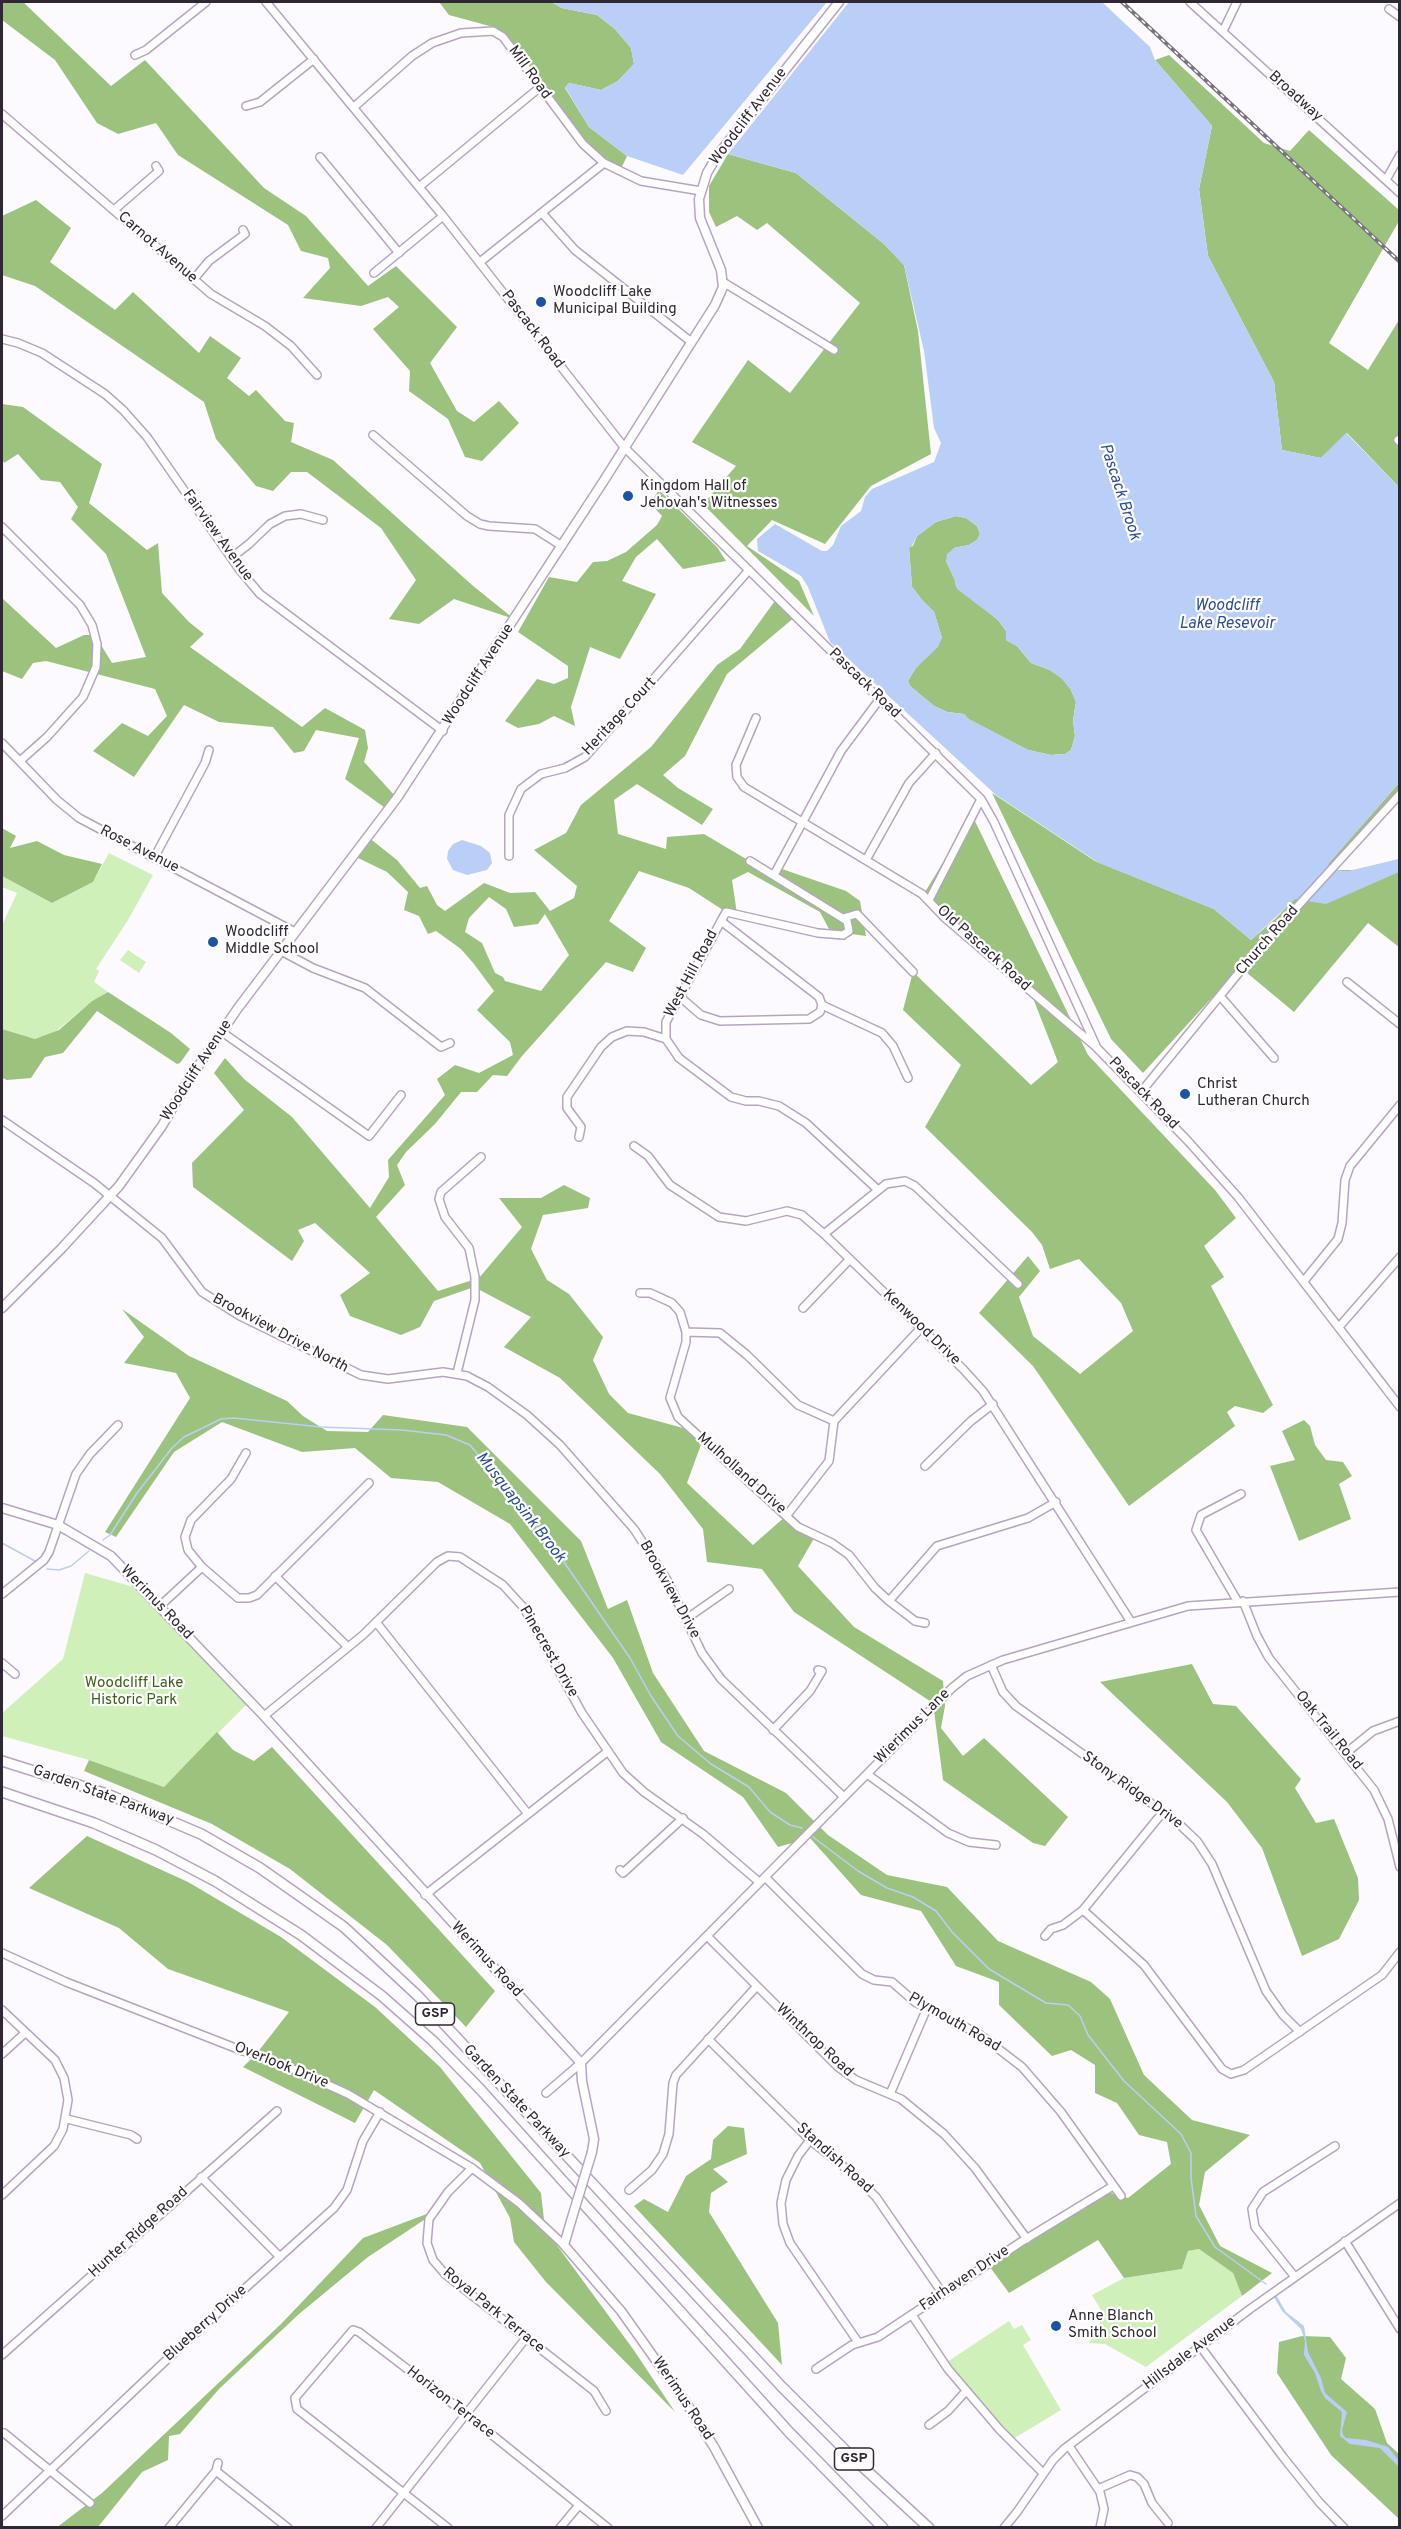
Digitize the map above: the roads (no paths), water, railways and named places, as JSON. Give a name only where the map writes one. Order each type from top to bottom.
[{"type":"highway","name":"Garden State Parkway","points":[[2,1761],[118,1798],[201,1834],[260,1868],[344,1927],[418,1996],[782,2388],[929,2528]]},
{"type":"highway","name":"Garden State Parkway","points":[[2,1792],[105,1827],[156,1850],[215,1881],[301,1935],[382,1996],[433,2041],[480,2089],[789,2432],[883,2528]]},
{"type":"main road","name":"Woodcliff Avenue","points":[[2,1308],[61,1249],[110,1195],[152,1140],[222,1032],[295,932],[379,824],[443,731],[562,546],[715,304],[723,282],[721,270],[700,218],[701,191],[717,156],[839,2]]},
{"type":"main road","name":"Werimus Road","points":[[2,1508],[58,1525],[111,1556],[264,1716],[425,1895],[581,2063]]},
{"type":"main road","points":[[564,2245],[594,2139],[582,2081],[581,2063]]},
{"type":"main road","name":"Werimus Road","points":[[564,2245],[621,2311],[687,2404],[714,2447],[758,2528]]},
{"type":"street","points":[[135,55],[146,50],[206,2]]},
{"type":"street","name":"Pascack Road","points":[[266,2],[443,216],[624,447],[981,799],[994,822],[1097,1048],[1219,1174],[1400,1407]]},
{"type":"street","name":"Broadway","points":[[1190,2],[1400,193]]},
{"type":"street","points":[[1223,31],[1237,2]]},
{"type":"street","points":[[1389,9],[1400,17]]},
{"type":"street","name":"Mill Road","points":[[354,107],[422,49],[447,37],[488,30],[503,37],[583,144],[604,163],[641,181],[701,191]]},
{"type":"street","points":[[246,106],[260,102],[314,59]]},
{"type":"street","points":[[419,187],[539,87]]},
{"type":"street","name":"Carnot Avenue","points":[[2,114],[226,305],[278,335],[301,355],[317,375]]},
{"type":"street","points":[[1386,180],[1400,155]]},
{"type":"street","points":[[320,157],[399,253]]},
{"type":"street","points":[[480,262],[604,163]]},
{"type":"street","points":[[114,210],[159,171],[156,166]]},
{"type":"street","points":[[542,213],[575,250],[690,341]]},
{"type":"street","points":[[374,273],[443,216]]},
{"type":"street","points":[[194,279],[209,261],[245,234],[243,230]]},
{"type":"street","points":[[723,282],[834,350]]},
{"type":"street","name":"Fairview Avenue","points":[[2,339],[42,353],[105,394],[147,437],[248,581],[273,605],[443,731]]},
{"type":"street","points":[[373,435],[467,516],[480,524],[535,529],[562,546]]},
{"type":"street","points":[[231,558],[270,524],[285,516],[301,514],[323,520]]},
{"type":"street","points":[[2,526],[80,605],[92,625],[97,644],[96,667],[84,697],[47,737],[20,760]]},
{"type":"street","name":"Heritage Court","points":[[509,856],[509,815],[521,789],[541,774],[565,768],[585,757],[749,570]]},
{"type":"street","points":[[774,875],[841,751],[879,700]]},
{"type":"street","points":[[756,718],[736,764],[737,777],[744,787],[929,900]]},
{"type":"street","name":"Rose Avenue","points":[[2,743],[57,800],[79,818],[295,932]]},
{"type":"street","points":[[154,858],[205,763],[209,750]]},
{"type":"street","points":[[866,860],[909,783],[936,753]]},
{"type":"street","name":"Church Road","points":[[1141,1092],[1220,996],[1400,794]]},
{"type":"street","name":"Old Pascack Road","points":[[981,799],[929,900],[945,918],[1097,1048]]},
{"type":"street","points":[[750,861],[843,918],[857,914],[913,972]]},
{"type":"street","name":"West Hill Road","points":[[579,1137],[581,1127],[567,1108],[567,1097],[601,1047],[612,1037],[627,1031],[644,1032],[666,1039],[666,1022],[726,912],[800,930],[843,935],[850,927],[843,918]]},
{"type":"street","points":[[721,921],[819,997],[822,1005],[882,1033],[893,1046],[908,1078]]},
{"type":"street","points":[[281,951],[313,968],[365,988],[441,1047],[450,1042]]},
{"type":"street","points":[[1347,981],[1400,1024]]},
{"type":"street","points":[[679,996],[701,1015],[720,1021],[809,1019],[817,1016],[822,1005]]},
{"type":"street","points":[[1220,996],[1274,1058]]},
{"type":"street","points":[[222,1032],[369,1136],[401,1095]]},
{"type":"street","points":[[666,1039],[679,1058],[731,1097],[778,1106],[806,1123],[878,1190]]},
{"type":"street","points":[[1304,1281],[1338,1239],[1342,1223],[1345,1180],[1350,1166],[1400,1105]]},
{"type":"street","name":"Brookview Drive North","points":[[2,1120],[110,1195],[162,1238],[202,1292],[240,1316],[361,1375],[388,1379],[432,1373],[457,1373]]},
{"type":"street","name":"Kenwood Drive","points":[[634,1146],[648,1156],[670,1185],[718,1217],[746,1221],[787,1211],[802,1215],[824,1234],[974,1380],[993,1404],[1131,1622]]},
{"type":"street","points":[[457,1373],[475,1300],[475,1277],[469,1248],[445,1217],[439,1199],[441,1192],[481,1157]]},
{"type":"street","points":[[824,1234],[886,1184],[899,1181],[915,1186],[1018,1284]]},
{"type":"street","points":[[802,1308],[850,1259]]},
{"type":"street","points":[[1339,1327],[1399,1260]]},
{"type":"street","points":[[640,1293],[650,1293],[672,1303],[680,1312],[686,1332],[720,1333],[747,1354],[798,1405],[834,1421]]},
{"type":"street","points":[[787,1515],[829,1461],[834,1421],[921,1328]]},
{"type":"street","name":"Mulholland Drive","points":[[686,1332],[687,1342],[670,1398],[678,1417],[798,1527],[832,1543],[849,1555],[875,1588],[889,1601],[915,1621],[925,1623]]},
{"type":"street","name":"Brookview Drive","points":[[457,1373],[476,1380],[506,1398],[568,1453],[640,1537],[662,1571],[702,1653],[715,1672],[843,1797]]},
{"type":"street","points":[[925,1466],[993,1404]]},
{"type":"street","points":[[2,1594],[44,1560],[76,1474],[90,1454],[118,1425]]},
{"type":"street","points":[[246,1453],[231,1479],[187,1525],[186,1544],[202,1567],[233,1595],[243,1599],[257,1594],[369,1483]]},
{"type":"street","name":"Oak Trail Road","points":[[1241,1494],[1201,1515],[1196,1530],[1240,1601],[1269,1658],[1366,1778],[1381,1803],[1394,1836],[1400,1867]]},
{"type":"street","points":[[889,1601],[937,1546],[1028,1518],[1056,1502]]},
{"type":"street","name":"Pinecrest Drive","points":[[264,1716],[376,1622],[436,1562],[448,1556],[466,1559],[503,1586],[524,1608],[582,1713],[607,1752],[633,1783],[762,1879]]},
{"type":"street","points":[[160,1606],[202,1567]]},
{"type":"street","points":[[275,1576],[348,1647]]},
{"type":"street","points":[[686,1619],[729,1589]]},
{"type":"street","name":"Wierimus Lane","points":[[546,2093],[581,2063],[960,1681],[991,1665],[1188,1606],[1400,1592]]},
{"type":"street","points":[[376,1622],[528,1814]]},
{"type":"street","points":[[2,1664],[15,1674]]},
{"type":"street","name":"Stony Ridge Drive","points":[[991,1665],[1003,1692],[1016,1706],[1188,1831],[1205,1852],[1266,1991],[1283,2015],[1300,2032]]},
{"type":"street","points":[[773,1730],[810,1691],[822,1671],[819,1670]]},
{"type":"street","points":[[1346,1753],[1373,1731],[1400,1722]]},
{"type":"street","points":[[425,1895],[607,1752]]},
{"type":"street","points":[[867,1774],[948,1833],[969,1842],[996,1845]]},
{"type":"street","points":[[1045,1936],[1051,1929],[1063,1925],[1083,1910],[1163,1812]]},
{"type":"street","points":[[620,1870],[623,1873],[683,1818]]},
{"type":"street","name":"Plymouth Road","points":[[762,1879],[862,1974],[874,1980],[892,1982],[908,1998],[979,2034],[1022,2067],[1061,2112],[1121,2196]]},
{"type":"street","points":[[1083,1910],[1144,1965],[1222,2069],[1231,2074],[1245,2070],[1382,1975],[1400,1952]]},
{"type":"street","name":"Winthrop Road","points":[[707,1936],[838,2067],[856,2080],[910,2105],[960,2150],[1027,2239]]},
{"type":"street","name":"Overlook Drive","points":[[2,1953],[66,1982],[243,2051],[266,2056],[380,2112],[472,2168],[519,2203],[564,2245]]},
{"type":"street","points":[[629,2190],[652,2170],[663,2154],[669,2134],[673,2084],[682,2067],[757,1986]]},
{"type":"street","points":[[890,2094],[927,2008]]},
{"type":"street","points":[[2,2010],[55,2060],[67,2089],[67,2119],[59,2139],[47,2154],[2,2195]]},
{"type":"street","points":[[2,2054],[25,2033]]},
{"type":"street","name":"Standish Road","points":[[708,2039],[810,2140],[849,2171],[876,2197],[943,2294]]},
{"type":"street","name":"Hunter Ridge Road","points":[[2,2355],[277,2111]]},
{"type":"street","name":"Blueberry Drive","points":[[2,2516],[179,2348],[334,2208],[351,2180],[363,2141],[380,2112]]},
{"type":"street","points":[[67,2119],[131,2135],[136,2139]]},
{"type":"street","points":[[810,2140],[798,2156],[786,2180],[781,2203],[783,2224],[790,2243],[858,2342]]},
{"type":"street","points":[[1294,2277],[1255,2227],[1252,2209],[1263,2192],[1335,2146]]},
{"type":"street","name":"Royal Park Terrace","points":[[472,2168],[432,2212],[426,2235],[429,2252],[445,2274],[594,2391],[606,2410]]},
{"type":"street","points":[[201,2177],[280,2257]]},
{"type":"street","name":"Fairhaven Drive","points":[[816,2369],[858,2342],[878,2337],[1027,2239],[1113,2186]]},
{"type":"street","name":"Hillsdale Avenue","points":[[1004,2528],[1043,2473],[1069,2446],[1200,2346],[1400,2203]]},
{"type":"street","points":[[1345,2241],[1400,2329]]},
{"type":"street","points":[[912,2314],[942,2361],[966,2391],[1008,2439],[1043,2473]]},
{"type":"street","name":"Horizon Terrace","points":[[404,2493],[297,2409],[294,2402],[353,2330],[466,2414],[608,2528]]},
{"type":"street","points":[[376,2528],[526,2338]]},
{"type":"street","points":[[1200,2346],[1297,2475],[1344,2528]]},
{"type":"street","points":[[929,2425],[948,2411],[966,2391]]},
{"type":"street","points":[[4,2433],[90,2503]]},
{"type":"street","points":[[1069,2446],[1098,2488],[1104,2509],[1100,2528]]},
{"type":"street","points":[[170,2528],[216,2471],[218,2463]]},
{"type":"street","points":[[216,2471],[288,2528]]},
{"type":"street","points":[[1098,2488],[1130,2475],[1137,2477],[1144,2484],[1152,2503],[1168,2523]]},
{"type":"street","points":[[404,2493],[448,2528]]},
{"type":"street","points":[[560,2528],[579,2505]]},
{"type":"water","points":[[551,2],[827,2],[683,175],[627,156],[589,127],[565,87],[569,83],[601,90],[618,81],[634,64],[631,48],[615,29],[597,15],[562,8]]},
{"type":"water","name":"Woodcliff Lake Resevoir","points":[[849,2],[1102,2],[1150,47],[1155,60],[1212,126],[1199,189],[1208,256],[1274,382],[1282,450],[1321,458],[1346,433],[1399,487],[1399,783],[1328,864],[1335,870],[1348,871],[1399,859],[1399,872],[1326,904],[1295,899],[1251,940],[1214,909],[1099,863],[996,795],[830,642],[808,587],[801,576],[758,551],[757,539],[775,524],[822,551],[827,551],[833,545],[841,526],[861,511],[865,497],[872,489],[934,462],[941,443],[934,428],[924,351],[904,265],[884,244],[796,173],[728,154]],"holes":[[[956,516],[966,518],[977,526],[980,534],[977,540],[969,545],[954,548],[947,554],[946,561],[957,589],[998,620],[1006,631],[1006,640],[1017,646],[1031,663],[1050,670],[1071,690],[1076,703],[1073,720],[1075,736],[1071,750],[1065,754],[1051,755],[1028,750],[969,719],[964,714],[947,712],[934,706],[910,686],[908,681],[915,669],[938,647],[942,638],[934,612],[912,587],[909,547],[912,546],[917,536],[936,522]]]},
{"type":"water","points":[[462,840],[481,846],[490,853],[492,863],[487,870],[467,875],[453,870],[447,859],[448,851],[453,844]]},
{"type":"water","points":[[1276,2295],[1286,2312],[1304,2326],[1308,2352],[1321,2378],[1325,2393],[1347,2412],[1342,2430],[1343,2435],[1346,2438],[1366,2440],[1388,2447],[1399,2461],[1399,2467],[1380,2448],[1350,2444],[1340,2436],[1342,2412],[1325,2398],[1321,2391],[1315,2373],[1304,2355],[1305,2341],[1301,2329],[1282,2311],[1274,2297]]},
{"type":"waterway","name":"Musquapsink Brook","points":[[103,1540],[110,1535],[137,1493],[172,1448],[184,1437],[221,1419],[234,1418],[321,1427],[402,1430],[446,1435],[470,1445],[555,1549],[630,1658],[651,1696],[678,1736],[711,1764],[749,1787],[770,1812],[790,1825],[802,1828]]},
{"type":"waterway","name":"Musquapsink Brook","points":[[2,1543],[35,1561]]},
{"type":"waterway","name":"Musquapsink Brook","points":[[47,1569],[59,1570],[71,1566],[89,1551]]},
{"type":"waterway","name":"Musquapsink Brook","points":[[813,1837],[858,1871],[887,1888],[913,1897],[936,1911],[952,1932],[989,1969],[1046,2003],[1068,2005],[1080,2016],[1088,2035],[1124,2081],[1181,2134],[1191,2153],[1191,2178],[1196,2216],[1215,2247],[1266,2284]]},
{"type":"railway","points":[[1122,2],[1400,262]]},
{"type":"place","name":"Woodcliff Lake Municipal Building","points":[[541,302]]},
{"type":"place","name":"Kingdom Hall of Jehovah's Witnesses","points":[[628,496]]},
{"type":"place","name":"Woodcliff Middle School","points":[[213,942]]},
{"type":"place","name":"Christ Lutheran Church","points":[[1185,1094]]},
{"type":"place","name":"Anne Blanch Smith School","points":[[1056,2326]]},
{"type":"water label","name":"Pascack Brook","points":[[1119,492]]},
{"type":"park label","name":"Woodcliff Lake Historic Park","points":[[134,1692]]}]
